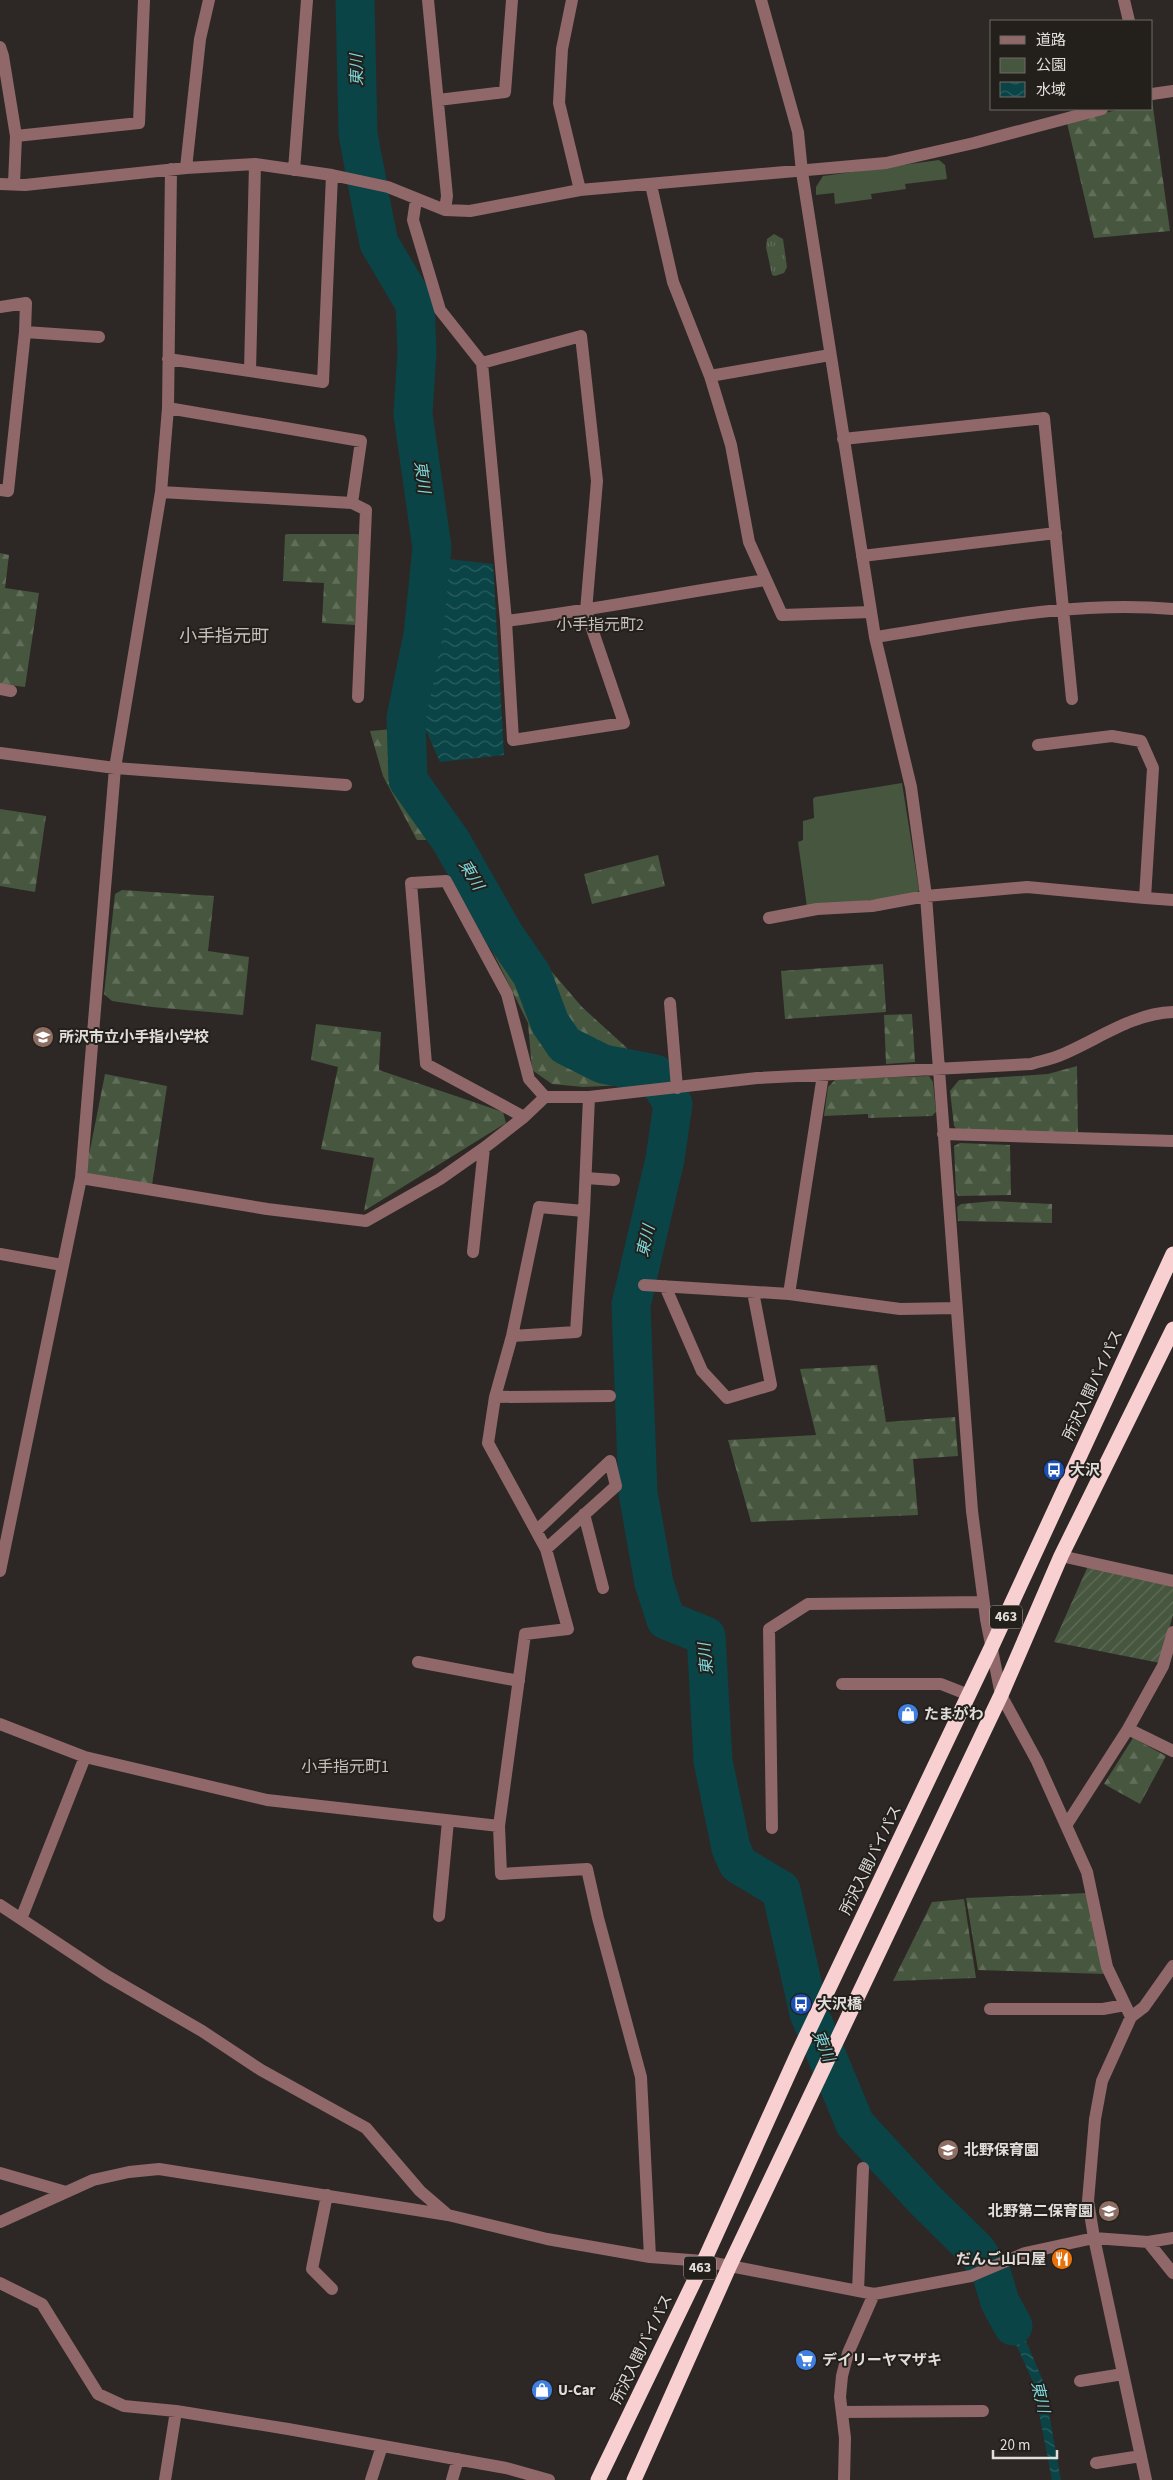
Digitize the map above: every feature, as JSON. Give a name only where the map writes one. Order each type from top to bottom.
[{"type":"highway","name":"所沢入間バイパス","points":[[598,2480],[704,2261],[798,2053],[969,1695],[1173,1254]]},
{"type":"highway","name":"463","points":[[634,2480],[730,2265],[1001,1695],[1062,1556],[1173,1329]]},
{"type":"street","points":[[16,136],[139,123],[144,0]]},
{"type":"street","points":[[186,168],[200,39],[209,0]]},
{"type":"street","points":[[294,170],[307,0]]},
{"type":"street","points":[[428,0],[447,196],[445,210]]},
{"type":"street","points":[[438,100],[505,92],[512,0]]},
{"type":"street","points":[[572,0],[562,49],[559,103],[580,190]]},
{"type":"street","points":[[760,0],[798,132],[802,172],[875,637],[911,787],[926,896],[972,1510],[983,1602],[991,1648],[1001,1695],[1037,1760],[1087,1872],[1106,1967],[1130,2017]]},
{"type":"street","points":[[1124,0],[1129,20]]},
{"type":"street","points":[[0,47],[16,136],[14,184]]},
{"type":"street","points":[[1153,94],[1173,91]]},
{"type":"street","points":[[0,184],[171,169],[255,164],[332,175],[388,187],[416,200],[445,210],[470,211],[580,190],[651,186],[886,163],[974,143],[1098,110]]},
{"type":"street","points":[[250,371],[255,164]]},
{"type":"street","points":[[0,1571],[5,1521],[81,1178],[115,768],[161,492],[168,408],[171,169]]},
{"type":"street","points":[[168,359],[324,382],[332,175]]},
{"type":"street","points":[[651,186],[673,282],[710,376],[731,445],[749,542],[782,615],[871,612]]},
{"type":"street","points":[[416,200],[413,220],[440,310],[482,363],[506,621],[513,740],[624,723],[586,611],[597,480],[581,336],[482,363]]},
{"type":"street","points":[[0,307],[26,303],[25,332],[8,491],[0,490]]},
{"type":"street","points":[[25,332],[99,337]]},
{"type":"street","points":[[710,376],[830,355]]},
{"type":"street","points":[[168,408],[361,441],[352,503]]},
{"type":"street","points":[[843,439],[1044,418],[1072,699]]},
{"type":"street","points":[[161,492],[352,503],[366,510],[358,697]]},
{"type":"street","points":[[862,556],[1056,533]]},
{"type":"street","points":[[506,621],[586,611],[635,600],[765,580]]},
{"type":"street","points":[[875,637],[1063,609],[1141,606],[1173,609]]},
{"type":"street","points":[[1038,745],[1112,736],[1141,741],[1153,768],[1146,898]]},
{"type":"street","points":[[0,753],[115,768],[346,785]]},
{"type":"street","points":[[524,1117],[426,1064],[411,883],[446,881],[507,994],[529,1079],[545,1097]]},
{"type":"street","points":[[769,918],[817,909],[872,906],[926,896],[1027,887],[1173,900]]},
{"type":"street","points":[[670,1003],[677,1088]]},
{"type":"street","points":[[81,1178],[267,1209],[366,1221],[440,1178],[484,1148],[524,1117],[545,1097],[589,1098],[757,1078],[1031,1064],[1059,1056],[1124,1025],[1162,1012],[1173,1012]]},
{"type":"street","points":[[788,1294],[823,1075]]},
{"type":"street","points":[[512,1336],[576,1332],[589,1098]]},
{"type":"street","points":[[943,1134],[1173,1141]]},
{"type":"street","points":[[473,1252],[484,1148]]},
{"type":"street","points":[[586,1178],[614,1180]]},
{"type":"street","points":[[584,1211],[540,1207],[512,1336],[496,1397],[488,1443],[546,1549],[568,1629],[525,1634],[499,1826],[501,1874],[587,1869],[598,1918],[642,2077],[650,2257]]},
{"type":"street","points":[[0,1254],[62,1265]]},
{"type":"street","points":[[644,1285],[788,1294],[900,1309],[957,1308]]},
{"type":"street","points":[[665,1286],[702,1371],[727,1398],[771,1384],[753,1292]]},
{"type":"street","points":[[496,1397],[610,1396]]},
{"type":"street","points":[[536,1531],[610,1461],[616,1486],[546,1549]]},
{"type":"street","points":[[584,1514],[603,1588]]},
{"type":"street","points":[[1062,1556],[1173,1581]]},
{"type":"street","points":[[772,1828],[769,1629],[808,1604],[983,1602]]},
{"type":"street","points":[[1067,1824],[1128,1729],[1163,1666],[1173,1632]]},
{"type":"street","points":[[418,1662],[519,1681]]},
{"type":"street","points":[[842,1684],[941,1684],[969,1695]]},
{"type":"street","points":[[0,1724],[85,1757],[267,1800],[499,1826]]},
{"type":"street","points":[[1128,1729],[1173,1751]]},
{"type":"street","points":[[21,1919],[85,1757]]},
{"type":"street","points":[[440,1916],[448,1820]]},
{"type":"street","points":[[0,1905],[77,1958],[202,2031],[261,2070],[366,2128],[420,2192],[448,2215]]},
{"type":"street","points":[[1146,2480],[1094,2238],[1088,2201],[1095,2119],[1102,2081],[1130,2017],[1144,2006],[1173,1966]]},
{"type":"street","points":[[990,2010],[1103,2010],[1125,2005]]},
{"type":"street","points":[[858,2291],[863,2168]]},
{"type":"street","points":[[0,2222],[93,2180],[129,2172],[160,2169],[327,2194],[448,2215],[548,2239],[650,2257],[730,2265],[766,2274],[874,2294],[971,2276],[1004,2264],[1025,2253],[1094,2238],[1148,2242],[1173,2238]]},
{"type":"street","points":[[0,2173],[66,2192]]},
{"type":"street","points":[[327,2194],[312,2269],[332,2289]]},
{"type":"street","points":[[1148,2242],[1173,2273]]},
{"type":"street","points":[[0,2283],[42,2304],[98,2394],[124,2406],[176,2410],[458,2459],[506,2468],[550,2480]]},
{"type":"street","points":[[844,2480],[844,2438],[840,2397],[844,2368],[874,2294]]},
{"type":"street","points":[[1080,2381],[1123,2374]]},
{"type":"street","points":[[165,2480],[176,2410]]},
{"type":"street","points":[[842,2412],[984,2411]]},
{"type":"street","points":[[371,2480],[382,2446]]},
{"type":"street","points":[[1096,2463],[1141,2456]]},
{"type":"street","points":[[452,2480],[458,2459]]},
{"type":"green space","points":[[1153,107],[1170,231],[1094,238],[1067,123],[1116,110],[1153,110]]},
{"type":"green space","points":[[939,160],[945,165],[947,179],[905,184],[906,189],[871,194],[872,199],[835,204],[834,193],[816,195],[816,187],[823,176]]},
{"type":"green space","points":[[774,234],[783,239],[787,267],[784,273],[775,276],[772,275],[766,247],[767,239]]},
{"type":"green space","points":[[358,534],[360,536],[355,625],[322,623],[324,583],[283,581],[285,535]]},
{"type":"green space","points":[[0,553],[9,555],[5,588],[39,593],[25,687],[0,684]]},
{"type":"green space","points":[[393,729],[424,786],[467,838],[534,951],[582,1007],[627,1048],[627,1085],[583,1087],[552,1084],[532,1070],[528,1023],[475,916],[434,840],[417,840],[383,776],[370,731]]},
{"type":"green space","points":[[902,783],[919,890],[917,895],[807,907],[798,842],[803,840],[803,821],[814,818],[813,799],[815,797]]},
{"type":"green space","points":[[0,809],[46,816],[35,892],[0,886]]},
{"type":"green space","points":[[658,855],[665,886],[592,904],[584,874]]},
{"type":"green space","points":[[122,890],[214,896],[208,951],[249,957],[243,1015],[152,1007],[112,1001],[104,994],[115,894]]},
{"type":"green space","points":[[883,964],[886,1012],[785,1019],[781,971]]},
{"type":"green space","points":[[912,1014],[915,1062],[886,1064],[884,1015]]},
{"type":"green space","points":[[316,1024],[381,1032],[379,1070],[503,1112],[506,1123],[364,1211],[374,1158],[321,1149],[338,1067],[311,1060]]},
{"type":"green space","points":[[1077,1066],[1078,1135],[959,1132],[954,1126],[950,1091],[959,1080],[1048,1074]]},
{"type":"green space","points":[[105,1074],[167,1086],[152,1185],[89,1175],[86,1170]]},
{"type":"green space","points":[[929,1076],[933,1082],[936,1112],[932,1116],[868,1118],[868,1114],[824,1116],[828,1087],[836,1079]]},
{"type":"green space","points":[[960,1143],[1010,1145],[1011,1195],[958,1196],[956,1192],[954,1146]]},
{"type":"green space","points":[[994,1201],[1052,1204],[1052,1223],[958,1221],[957,1207],[961,1204]]},
{"type":"green space","points":[[877,1365],[886,1422],[955,1417],[958,1456],[913,1459],[918,1515],[751,1522],[728,1440],[816,1435],[800,1369]]},
{"type":"green space","points":[[1088,1566],[1173,1585],[1173,1615],[1160,1663],[1054,1642]]},
{"type":"green space","points":[[1133,1738],[1166,1756],[1140,1804],[1104,1784]]},
{"type":"green space","points":[[1088,1893],[1106,1974],[978,1970],[966,1898]]},
{"type":"green space","points":[[964,1899],[976,1978],[893,1981],[932,1902]]},
{"type":"water","points":[[447,559],[493,564],[504,755],[440,762],[421,719]]},
{"type":"water","points":[[998,2275],[1043,2381],[1061,2480],[1052,2480],[1033,2382],[987,2280]]},
{"type":"waterway","name":"東川","points":[[355,0],[358,134],[374,219],[379,243],[415,304],[417,351],[413,414],[432,548],[423,635],[406,718],[408,780],[451,841],[504,934],[532,975],[550,1023],[565,1045],[603,1064],[655,1074],[673,1104],[665,1159],[631,1305],[638,1493],[654,1583],[666,1620],[706,1636],[713,1761],[731,1848],[738,1864],[781,1890],[809,2013],[855,2124],[925,2200],[977,2251],[992,2275],[1000,2302],[1013,2326]]},
{"type":"place","name":"所沢市立小手指小学校","points":[[43,1037]]},
{"type":"place","name":"大沢","points":[[1054,1470]]},
{"type":"place","name":"たまがわ","points":[[908,1714]]},
{"type":"place","name":"大沢橋","points":[[801,2004]]},
{"type":"place","name":"北野保育園","points":[[948,2150]]},
{"type":"place","name":"北野第二保育園","points":[[1109,2211]]},
{"type":"place","name":"だんご山口屋","points":[[1062,2259]]},
{"type":"place","name":"デイリーヤマザキ","points":[[806,2360]]},
{"type":"place","name":"U-Car","points":[[542,2390]]},
{"type":"district","name":"小手指元町2","points":[[600,625]]},
{"type":"district","name":"小手指元町","points":[[224,636]]},
{"type":"district","name":"小手指元町1","points":[[345,1767]]}]
